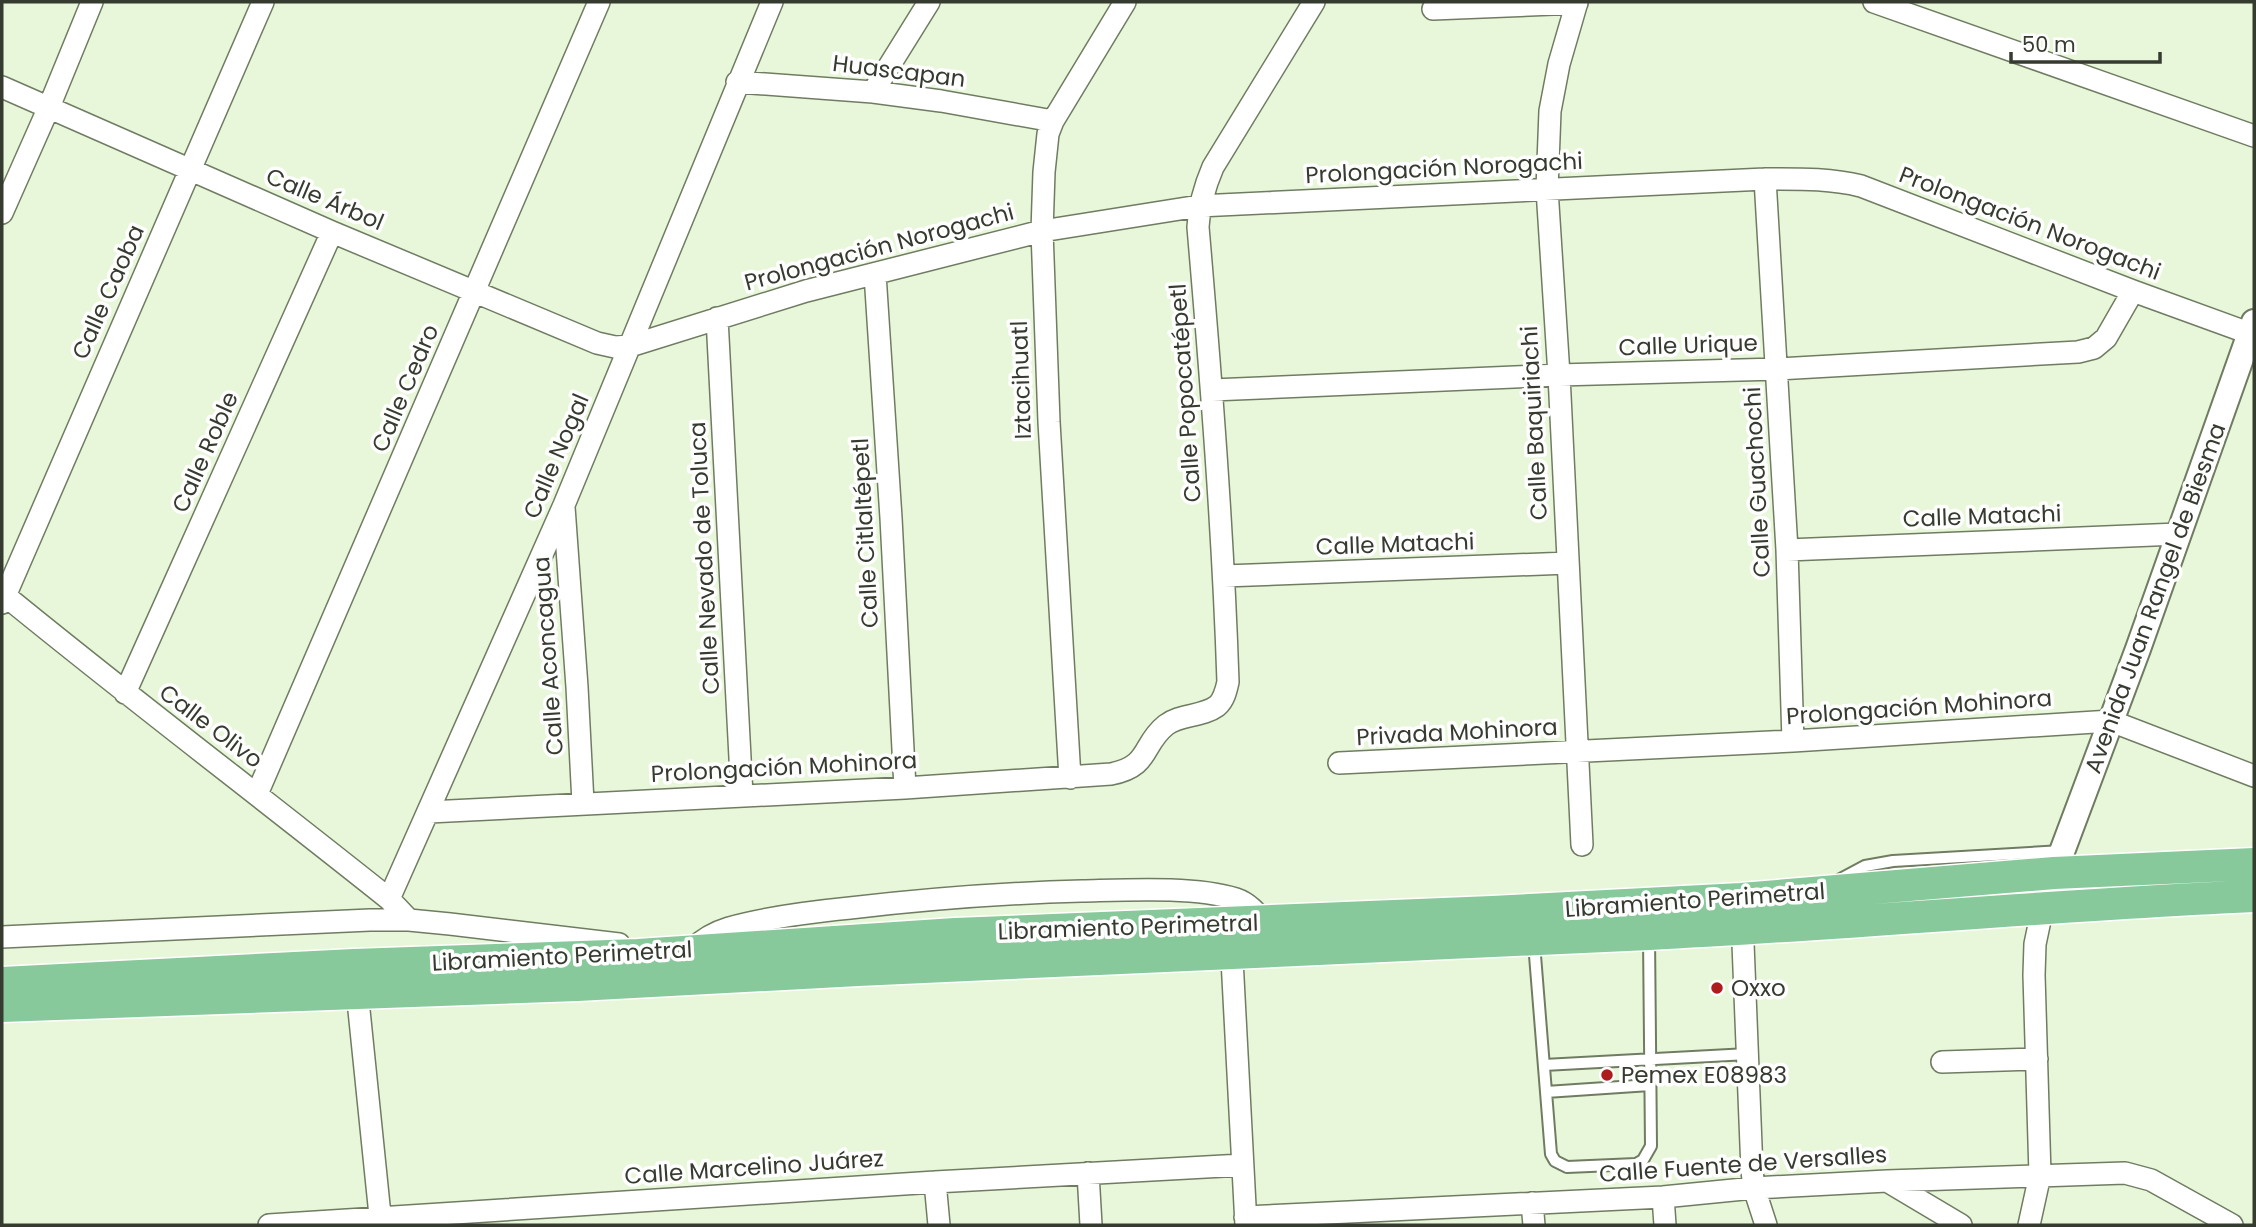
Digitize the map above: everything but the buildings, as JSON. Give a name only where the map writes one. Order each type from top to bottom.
[{"type":"main road","name":"Libramiento Perimetral","points":[[2,1006],[638,955],[955,934],[1533,940],[1649,934],[1821,893],[1943,870],[2058,862],[2254,864]]},
{"type":"main road","name":"Libramiento Perimetral","points":[[2,983],[356,979],[578,985],[858,970],[1231,938],[1264,922],[1741,914],[2043,906],[2254,896]]},
{"type":"street","points":[[2,213],[92,2]]},
{"type":"street","name":"Calle Caoba","points":[[3,597],[263,2]]},
{"type":"street","name":"Calle Cedro","points":[[257,794],[599,2]]},
{"type":"street","name":"Calle Nogal","points":[[389,899],[564,505],[772,2]]},
{"type":"street","points":[[873,92],[929,2]]},
{"type":"street","name":"Iztacihuatl","points":[[1070,778],[1049,422],[1042,231],[1044,172],[1048,134],[1053,121],[1125,2]]},
{"type":"street","name":"Calle Popocatépetl","points":[[1139,763],[1168,723],[1218,705],[1228,682],[1224,576],[1198,227],[1199,206],[1213,167],[1314,2]]},
{"type":"street","points":[[1433,9],[1577,2]]},
{"type":"street","name":"Calle Baquiriachi","points":[[1577,2],[1551,102],[1547,189],[1582,845]]},
{"type":"street","points":[[1874,2],[2254,136]]},
{"type":"street","name":"Huascapan","points":[[737,82],[873,92],[1053,121]]},
{"type":"street","name":"Calle Árbol","points":[[2,87],[332,232],[597,343],[615,347],[630,346]]},
{"type":"street","name":"Prolongación Norogachi","points":[[630,346],[806,291],[1042,231],[1199,206],[1765,179],[1832,180],[1861,186],[2133,291],[2253,330]]},
{"type":"street","name":"Calle Guachochi","points":[[1765,179],[1787,550],[1793,741]]},
{"type":"street","name":"Calle Roble","points":[[125,693],[332,232]]},
{"type":"street","name":"Calle Citlaltépetl","points":[[875,274],[905,788]]},
{"type":"street","name":"Calle Urique","points":[[1212,390],[1559,375],[1777,369],[2078,352],[2094,348],[2106,338],[2133,291]]},
{"type":"street","name":"Calle Nevado de Toluca","points":[[717,318],[742,796]]},
{"type":"street","name":"Avenida Juan Rangel de Biesma","points":[[2043,906],[2253,330]]},
{"type":"street","name":"Calle Aconcagua","points":[[564,505],[583,803]]},
{"type":"street","name":"Calle Matachi","points":[[1787,550],[2178,534]]},
{"type":"street","name":"Calle Matachi","points":[[1224,576],[1568,563]]},
{"type":"street","name":"Calle Olivo","points":[[3,597],[389,899]]},
{"type":"street","name":"Prolongación Mohinora","points":[[1577,752],[2111,721],[2254,776]]},
{"type":"street","name":"Privada Mohinora","points":[[1339,763],[1577,752]]},
{"type":"street","name":"Prolongación Mohinora","points":[[429,812],[1070,778],[1111,774],[1139,763]]},
{"type":"street","points":[[691,951],[702,940],[728,928],[771,919],[919,900],[1031,893],[1121,890],[1184,891],[1217,895],[1240,900],[1250,906],[1264,922]]},
{"type":"street","points":[[389,899],[409,920]]},
{"type":"street","points":[[2029,1225],[2040,1175],[2035,944],[2043,906]]},
{"type":"street","points":[[1741,914],[1754,1188],[1766,1225]]},
{"type":"street","points":[[2,937],[409,920],[627,945],[638,955]]},
{"type":"street","points":[[1231,938],[1245,1221]]},
{"type":"street","points":[[356,979],[381,1222]]},
{"type":"street","points":[[1942,1062],[2037,1059]]},
{"type":"street","name":"Calle Marcelino Juárez","points":[[269,1225],[381,1222],[935,1182],[1242,1165]]},
{"type":"street","points":[[1088,1173],[1091,1225]]},
{"type":"street","name":"Calle Fuente de Versalles","points":[[1245,1221],[1399,1218],[1532,1203],[1663,1197],[1754,1188],[2125,1173],[2151,1180],[2232,1225]]},
{"type":"street","points":[[1886,1181],[1961,1225]]},
{"type":"street","points":[[935,1182],[939,1225]]},
{"type":"street","points":[[1663,1197],[1665,1225]]},
{"type":"street","points":[[1532,1203],[1534,1225]]},
{"type":"lane","points":[[1533,940],[1551,1154],[1555,1161],[1567,1167],[1636,1164],[1643,1160],[1651,1146],[1649,934]]},
{"type":"lane","points":[[1544,1065],[1748,1054]]},
{"type":"lane","points":[[1546,1092],[1650,1085]]},
{"type":"place","name":"Oxxo","points":[[1717,988]]},
{"type":"place","name":"Pemex E08983","points":[[1607,1075]]}]
